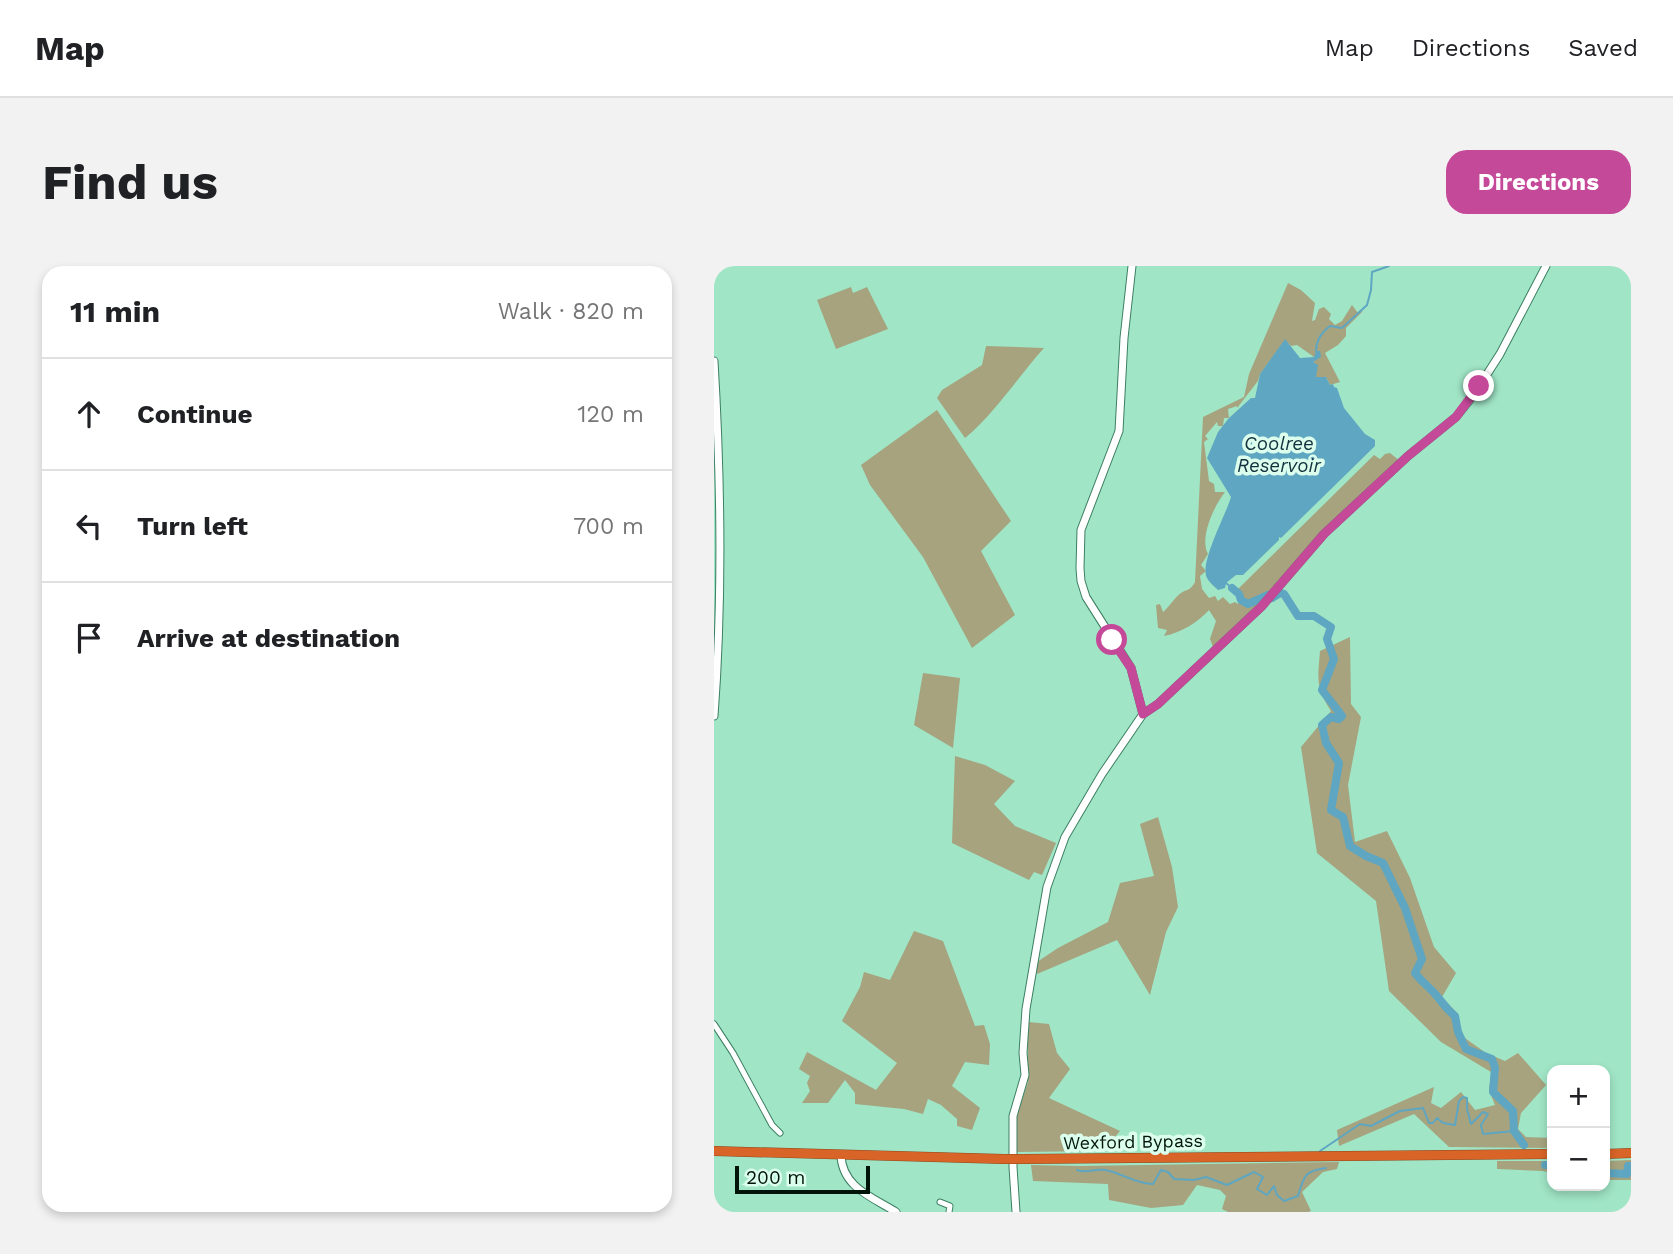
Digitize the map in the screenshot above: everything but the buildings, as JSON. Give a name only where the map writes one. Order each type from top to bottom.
[{"type":"highway","name":"Wexford Bypass","points":[[714,1151],[1004,1159],[1547,1154]]},
{"type":"highway","points":[[1610,1154],[1631,1153]]},
{"type":"street","points":[[1132,266],[1124,338],[1119,432],[1081,530],[1080,569],[1086,597],[1131,668],[1143,714]]},
{"type":"street","points":[[1016,1212],[1013,1116],[1025,1075],[1023,1053],[1026,1009],[1047,887],[1065,837],[1102,774],[1143,714],[1158,704],[1261,607],[1324,534],[1408,456],[1456,417],[1500,354],[1546,266]]},
{"type":"street","points":[[714,361],[720,521],[720,596],[714,716]]},
{"type":"street","points":[[714,1024],[772,1125],[780,1133]]},
{"type":"street","points":[[841,1155],[846,1175],[854,1186],[896,1212]]},
{"type":"street","points":[[940,1202],[950,1206],[949,1212]]},
{"type":"shaded area","points":[[1288,283],[1301,290],[1315,303],[1312,321],[1319,309],[1324,307],[1331,314],[1329,319],[1335,325],[1342,321],[1352,305],[1358,313],[1363,311],[1346,328],[1346,336],[1338,345],[1325,353],[1340,382],[1330,385],[1326,377],[1315,377],[1316,369],[1313,363],[1319,354],[1314,357],[1297,345],[1291,346],[1285,340],[1237,408],[1228,409],[1229,418],[1224,418],[1223,426],[1218,426],[1217,422],[1205,436],[1208,439],[1204,442],[1209,481],[1214,484],[1215,492],[1225,492],[1216,505],[1207,531],[1205,540],[1208,554],[1201,565],[1206,571],[1200,576],[1202,589],[1209,598],[1215,596],[1218,601],[1223,597],[1230,604],[1238,604],[1241,600],[1236,591],[1374,455],[1380,459],[1390,453],[1400,461],[1259,605],[1213,647],[1210,639],[1216,621],[1209,610],[1189,626],[1164,636],[1167,630],[1158,628],[1156,605],[1160,604],[1163,612],[1195,582],[1203,417],[1244,397],[1249,374]]},
{"type":"shaded area","points":[[851,287],[853,293],[867,287],[888,329],[836,349],[817,300]]},
{"type":"shaded area","points":[[986,346],[1044,348],[996,407],[965,438],[937,398],[942,390],[982,365]]},
{"type":"shaded area","points":[[937,410],[1011,521],[981,551],[1015,615],[972,648],[923,557],[870,485],[861,465]]},
{"type":"shaded area","points":[[1350,637],[1351,704],[1361,717],[1348,785],[1355,842],[1387,831],[1410,878],[1434,947],[1456,973],[1442,997],[1458,1014],[1462,1036],[1486,1053],[1505,1061],[1518,1053],[1546,1085],[1521,1113],[1518,1129],[1526,1137],[1547,1138],[1547,1148],[1449,1147],[1414,1114],[1339,1146],[1337,1130],[1434,1087],[1431,1103],[1441,1108],[1461,1092],[1475,1110],[1495,1105],[1489,1090],[1491,1072],[1441,1042],[1389,991],[1376,901],[1317,853],[1301,747],[1331,711],[1322,695],[1319,682],[1320,651]]},
{"type":"shaded area","points":[[923,673],[960,678],[953,748],[914,725]]},
{"type":"shaded area","points":[[955,756],[985,765],[1015,781],[994,804],[1015,826],[1056,843],[1042,875],[1034,872],[1029,880],[952,843]]},
{"type":"shaded area","points":[[1158,817],[1172,867],[1178,907],[1166,932],[1150,995],[1117,940],[1037,974],[1037,962],[1108,922],[1120,883],[1154,876],[1140,824]]},
{"type":"shaded area","points":[[914,931],[943,941],[975,1026],[984,1025],[990,1044],[989,1065],[965,1062],[952,1086],[980,1108],[972,1130],[957,1126],[957,1119],[941,1105],[928,1099],[923,1114],[904,1109],[855,1104],[855,1093],[845,1080],[828,1103],[802,1103],[810,1091],[807,1083],[810,1076],[799,1069],[807,1052],[876,1090],[897,1063],[842,1021],[860,987],[864,972],[890,980]]},
{"type":"shaded area","points":[[1028,1022],[1049,1024],[1057,1053],[1070,1069],[1049,1098],[1120,1131],[1103,1151],[1016,1152],[1017,1114],[1028,1082]]},
{"type":"shaded area","points":[[1631,1160],[1631,1180],[1610,1180],[1610,1161]]},
{"type":"shaded area","points":[[1497,1161],[1547,1161],[1547,1172],[1497,1169]]},
{"type":"shaded area","points":[[1339,1162],[1337,1169],[1323,1172],[1302,1192],[1311,1211],[1308,1212],[1228,1212],[1222,1209],[1226,1196],[1220,1190],[1197,1185],[1183,1205],[1151,1208],[1109,1200],[1108,1184],[1033,1181],[1031,1165],[1080,1166]]},
{"type":"water","name":"Coolree Reservoir","points":[[1285,339],[1300,358],[1314,357],[1316,351],[1320,351],[1321,357],[1313,362],[1318,365],[1316,377],[1326,377],[1330,385],[1333,384],[1337,388],[1344,408],[1365,434],[1375,440],[1375,446],[1243,575],[1236,575],[1226,583],[1225,588],[1218,590],[1207,578],[1207,562],[1231,497],[1207,458],[1218,432],[1229,418],[1251,398],[1255,398],[1260,374]]},
{"type":"waterway","points":[[1316,351],[1318,340],[1327,328],[1342,328],[1367,305],[1372,272],[1389,266]]},
{"type":"waterway","points":[[1226,583],[1232,588]]},
{"type":"waterway","points":[[1232,588],[1241,600],[1248,604],[1268,595]]},
{"type":"waterway","points":[[1272,598],[1280,593],[1284,594],[1298,616],[1314,616],[1331,627],[1327,639],[1334,659],[1322,690],[1342,716],[1339,719],[1331,717],[1322,725],[1326,743],[1339,763],[1331,810],[1343,817],[1350,846],[1383,863],[1405,908],[1422,959],[1415,973],[1455,1016],[1458,1032],[1466,1049],[1492,1059],[1495,1068],[1493,1092],[1513,1111],[1514,1131],[1524,1145]]},
{"type":"waterway","points":[[1320,1151],[1360,1124],[1371,1126],[1400,1111],[1423,1108],[1429,1123],[1433,1123],[1437,1118],[1443,1123],[1455,1125],[1459,1101],[1463,1097],[1467,1098],[1471,1124],[1483,1112],[1488,1114],[1481,1125],[1483,1134],[1514,1131]]},
{"type":"waterway","points":[[1610,1173],[1627,1174],[1628,1166],[1631,1166]]},
{"type":"waterway","points":[[1077,1170],[1105,1170],[1153,1184],[1161,1170],[1168,1172],[1174,1179],[1194,1180],[1206,1177],[1227,1185],[1254,1172],[1263,1177],[1257,1189],[1267,1195],[1274,1186],[1277,1195],[1284,1201],[1298,1196],[1309,1173],[1326,1168]]},
{"type":"route","points":[[1112,640],[1131,668],[1143,714],[1158,704],[1261,607],[1324,534],[1408,456],[1456,417],[1479,386]]}]
